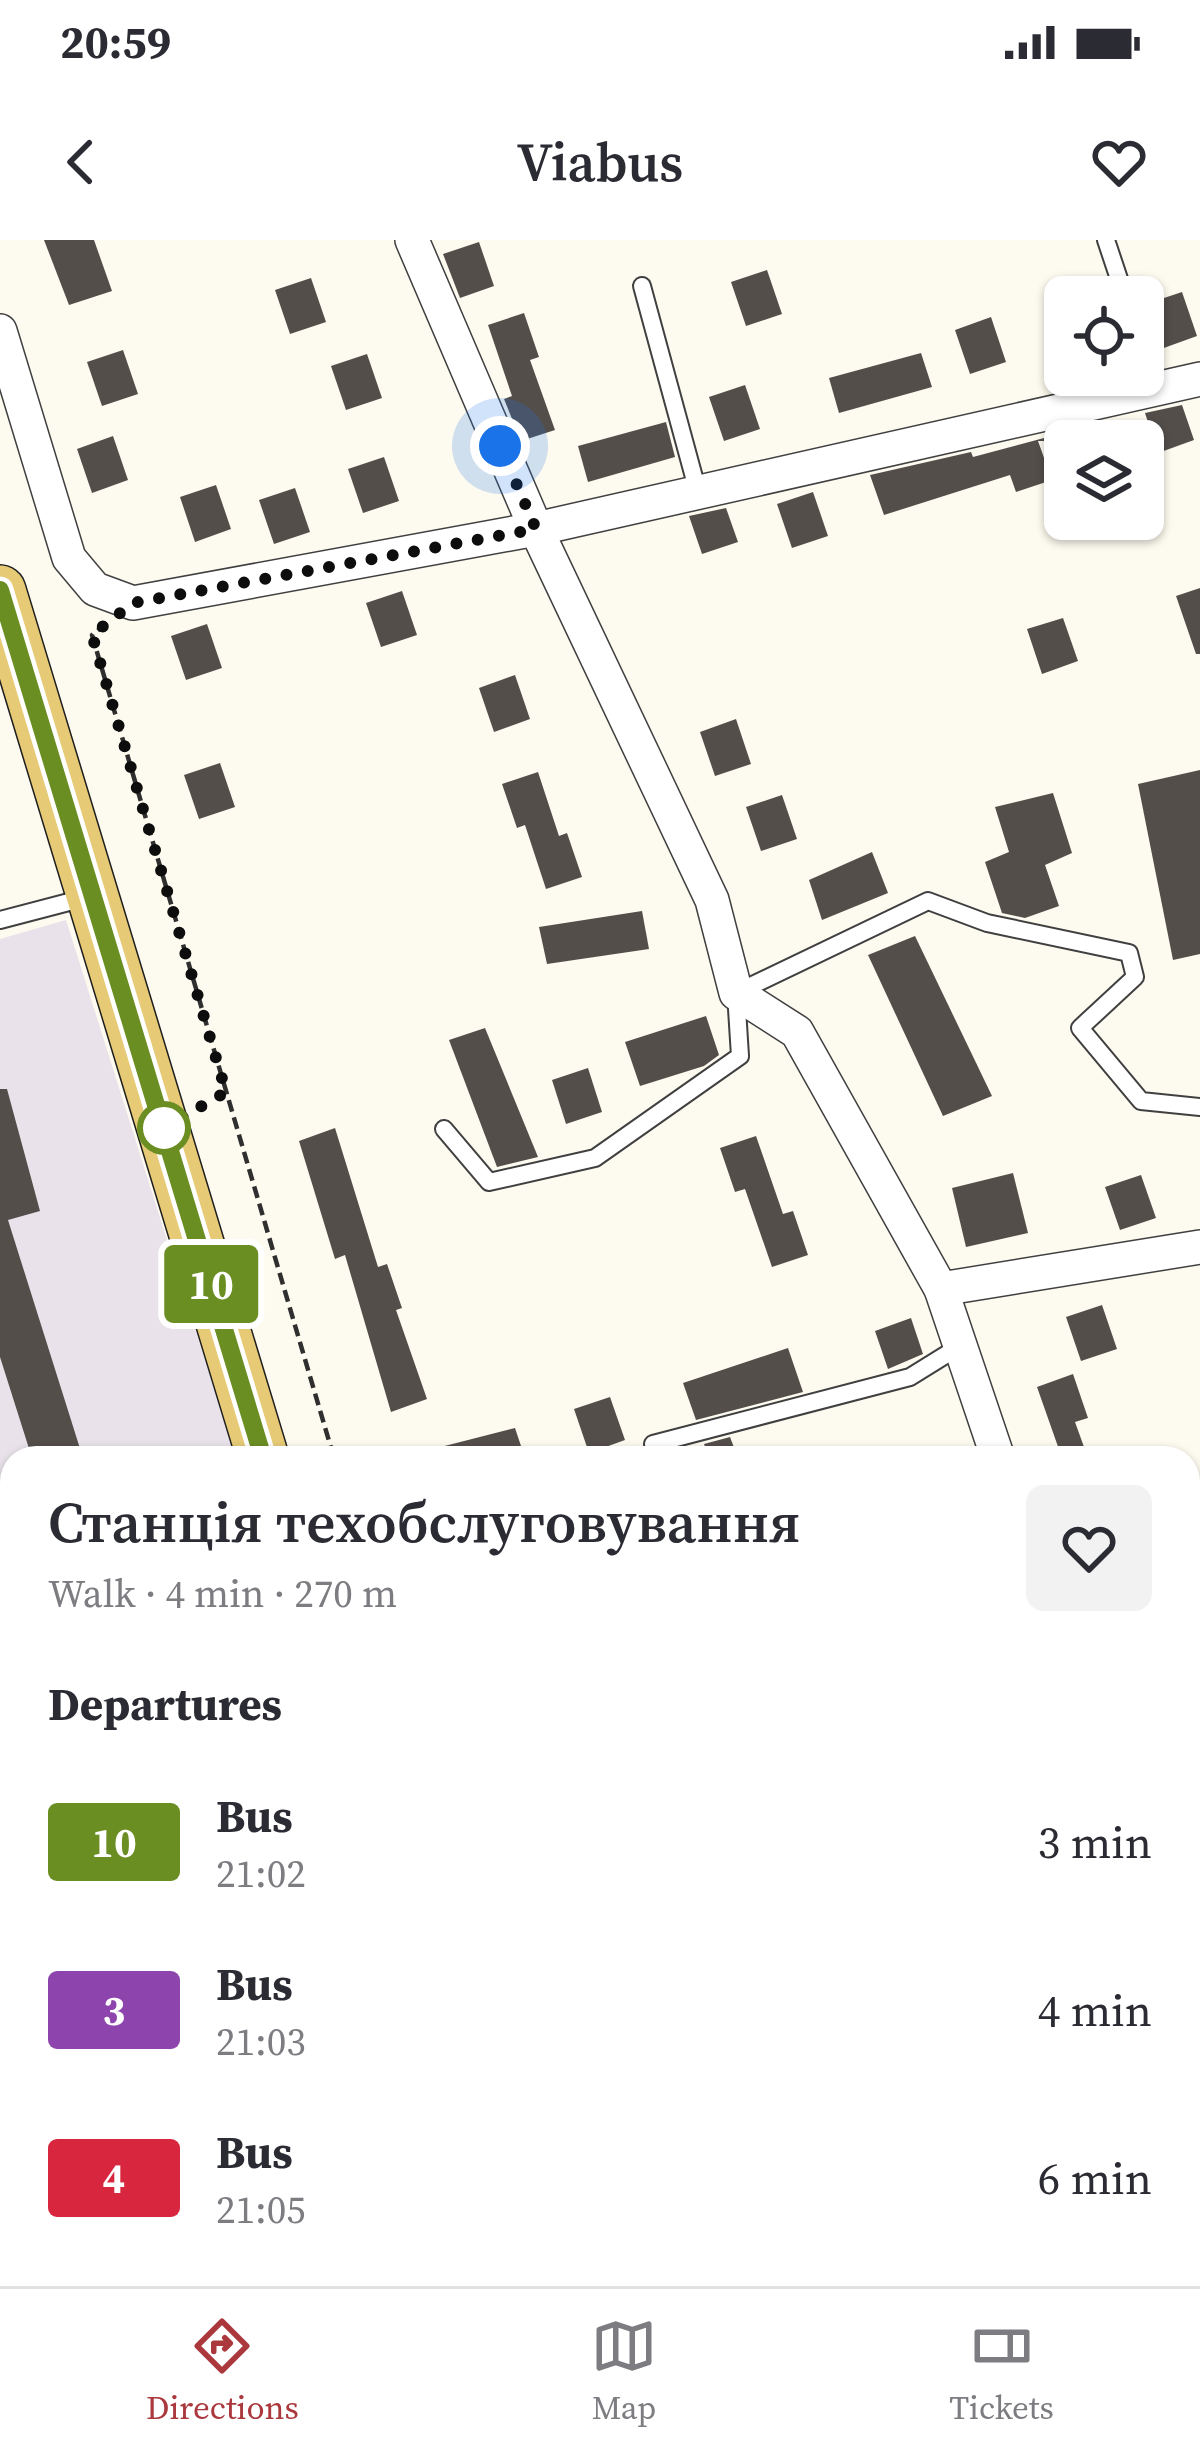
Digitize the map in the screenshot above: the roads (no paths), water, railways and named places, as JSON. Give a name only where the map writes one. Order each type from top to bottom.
[{"type":"main road","points":[[0,590],[259,1446]]},
{"type":"street","points":[[412,240],[536,529],[712,900],[736,993],[797,1032],[941,1289],[994,1446]]},
{"type":"street","points":[[0,331],[69,558],[95,589],[133,603],[536,529],[1124,396]]},
{"type":"street","points":[[1164,387],[1200,379]]},
{"type":"street","points":[[941,1289],[1200,1246]]},
{"type":"lane","points":[[1106,240],[1118,276]]},
{"type":"lane","points":[[642,286],[698,492]]},
{"type":"lane","points":[[0,920],[95,895]]},
{"type":"lane","points":[[444,1129],[489,1182],[595,1158],[740,1056],[736,993],[928,901],[987,923],[1129,953],[1135,977],[1080,1028],[1141,1101],[1200,1107]]},
{"type":"lane","points":[[652,1444],[910,1377],[960,1346]]}]
